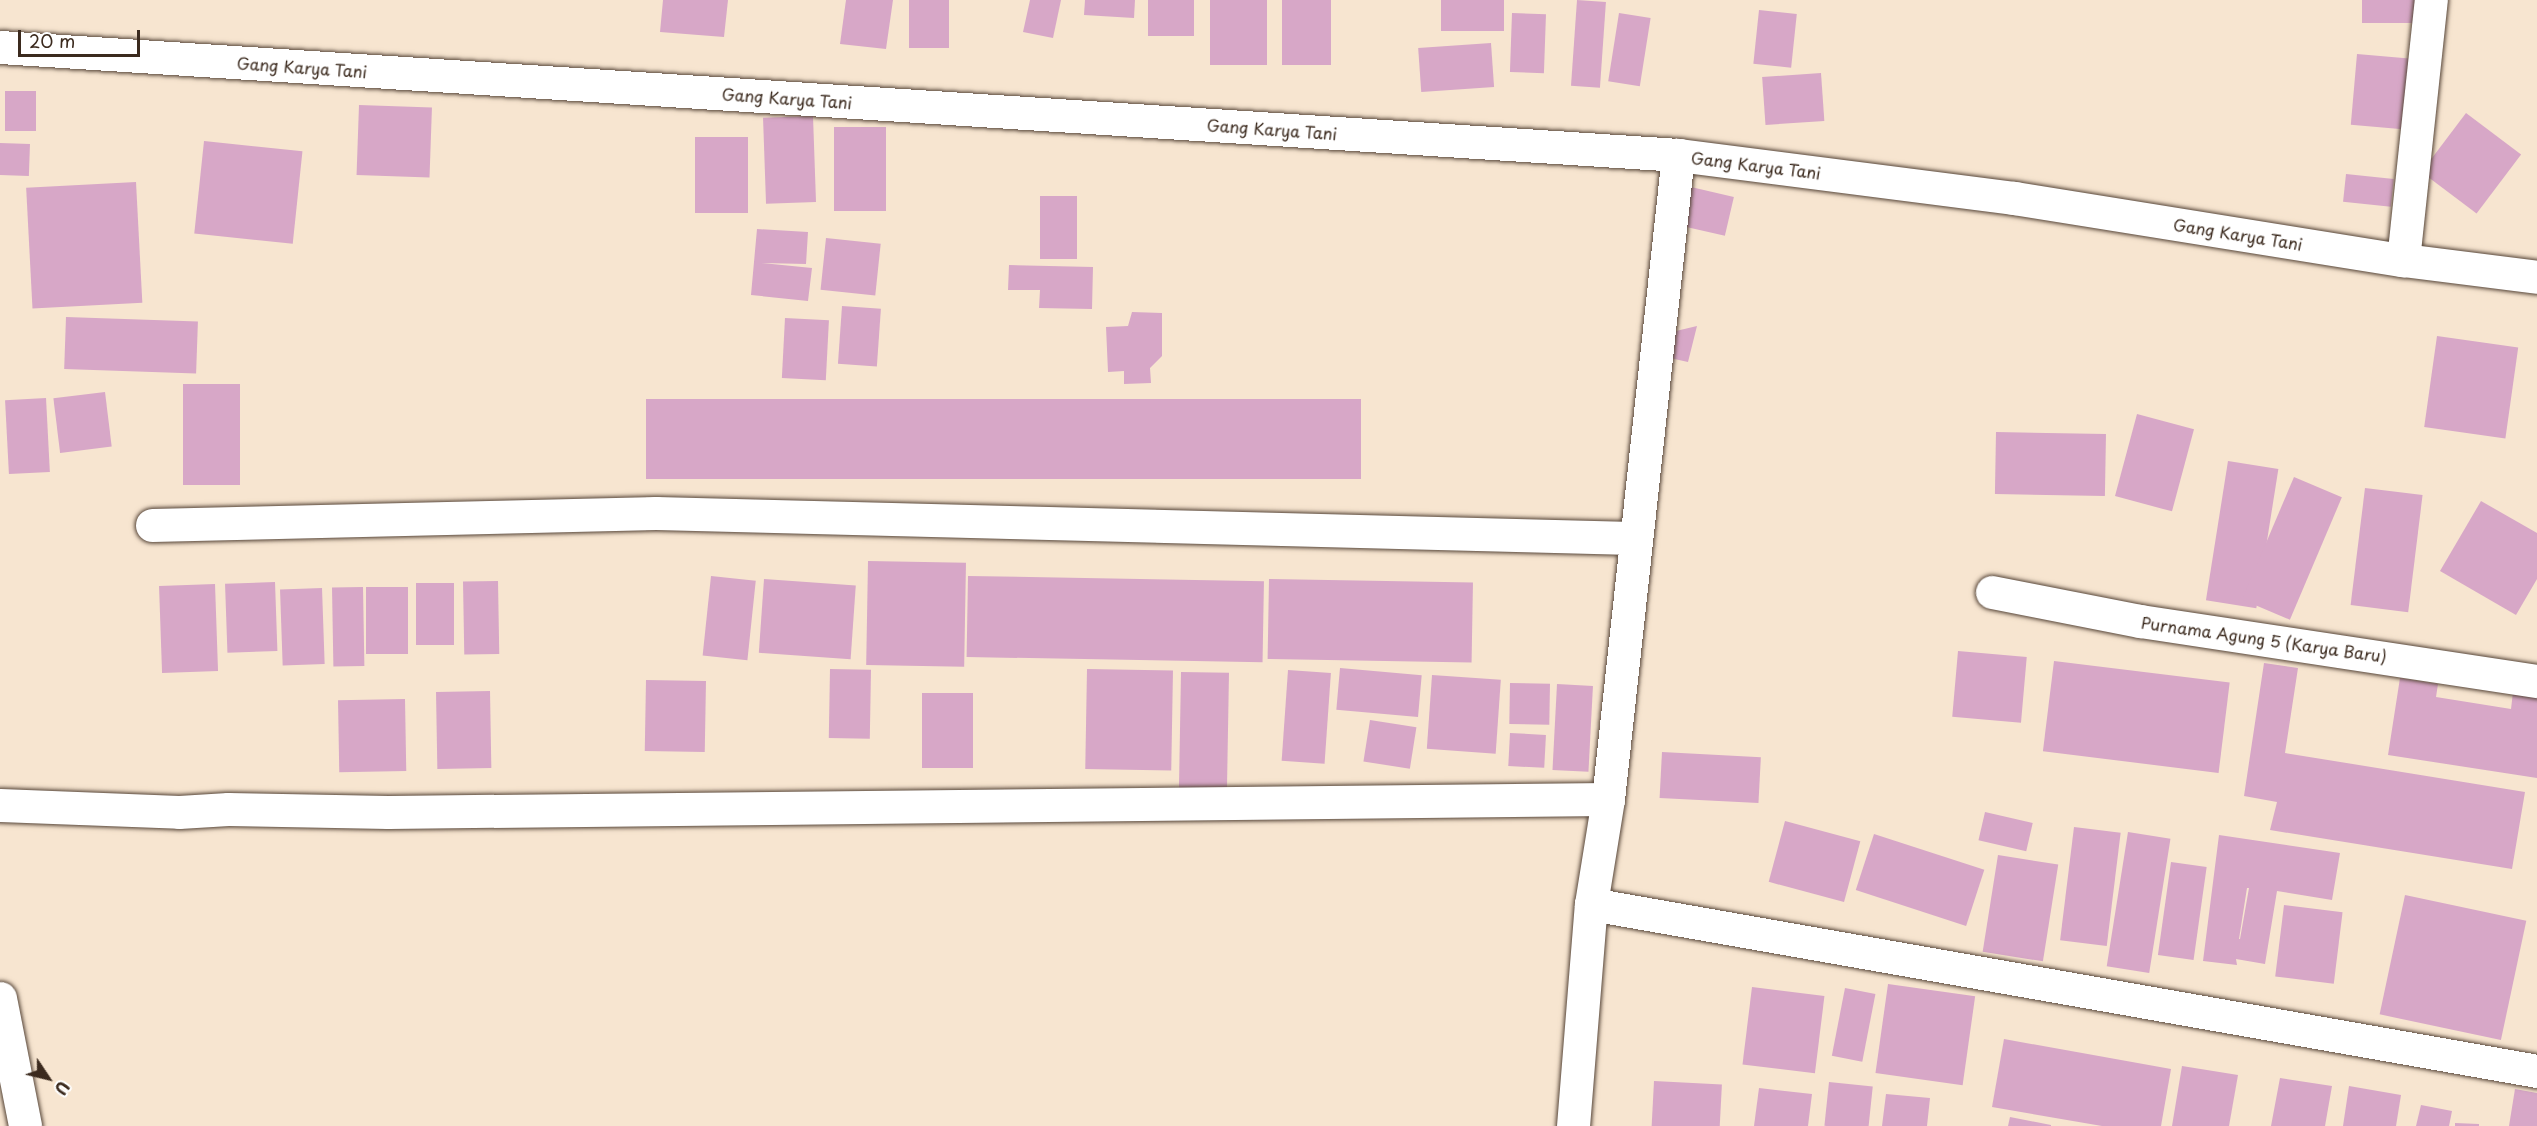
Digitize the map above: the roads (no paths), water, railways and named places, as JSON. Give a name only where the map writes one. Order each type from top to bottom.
[{"type":"street","points":[[2403,260],[2431,0]]},
{"type":"street","name":"Gang Karya Tani","points":[[0,47],[1678,155],[2014,198],[2403,260],[2537,277]]},
{"type":"street","points":[[1573,1126],[1591,904],[1608,799],[1633,538],[1678,155]]},
{"type":"street","points":[[152,525],[656,513],[1633,538]]},
{"type":"street","name":"Purnama Agung 5 (Karya Baru)","points":[[1992,592],[2140,621],[2537,681]]},
{"type":"street","points":[[0,805],[179,812],[228,808],[388,812],[1608,799]]},
{"type":"street","points":[[1591,904],[2537,1071]]},
{"type":"street","points":[[0,998],[25,1126]]}]
